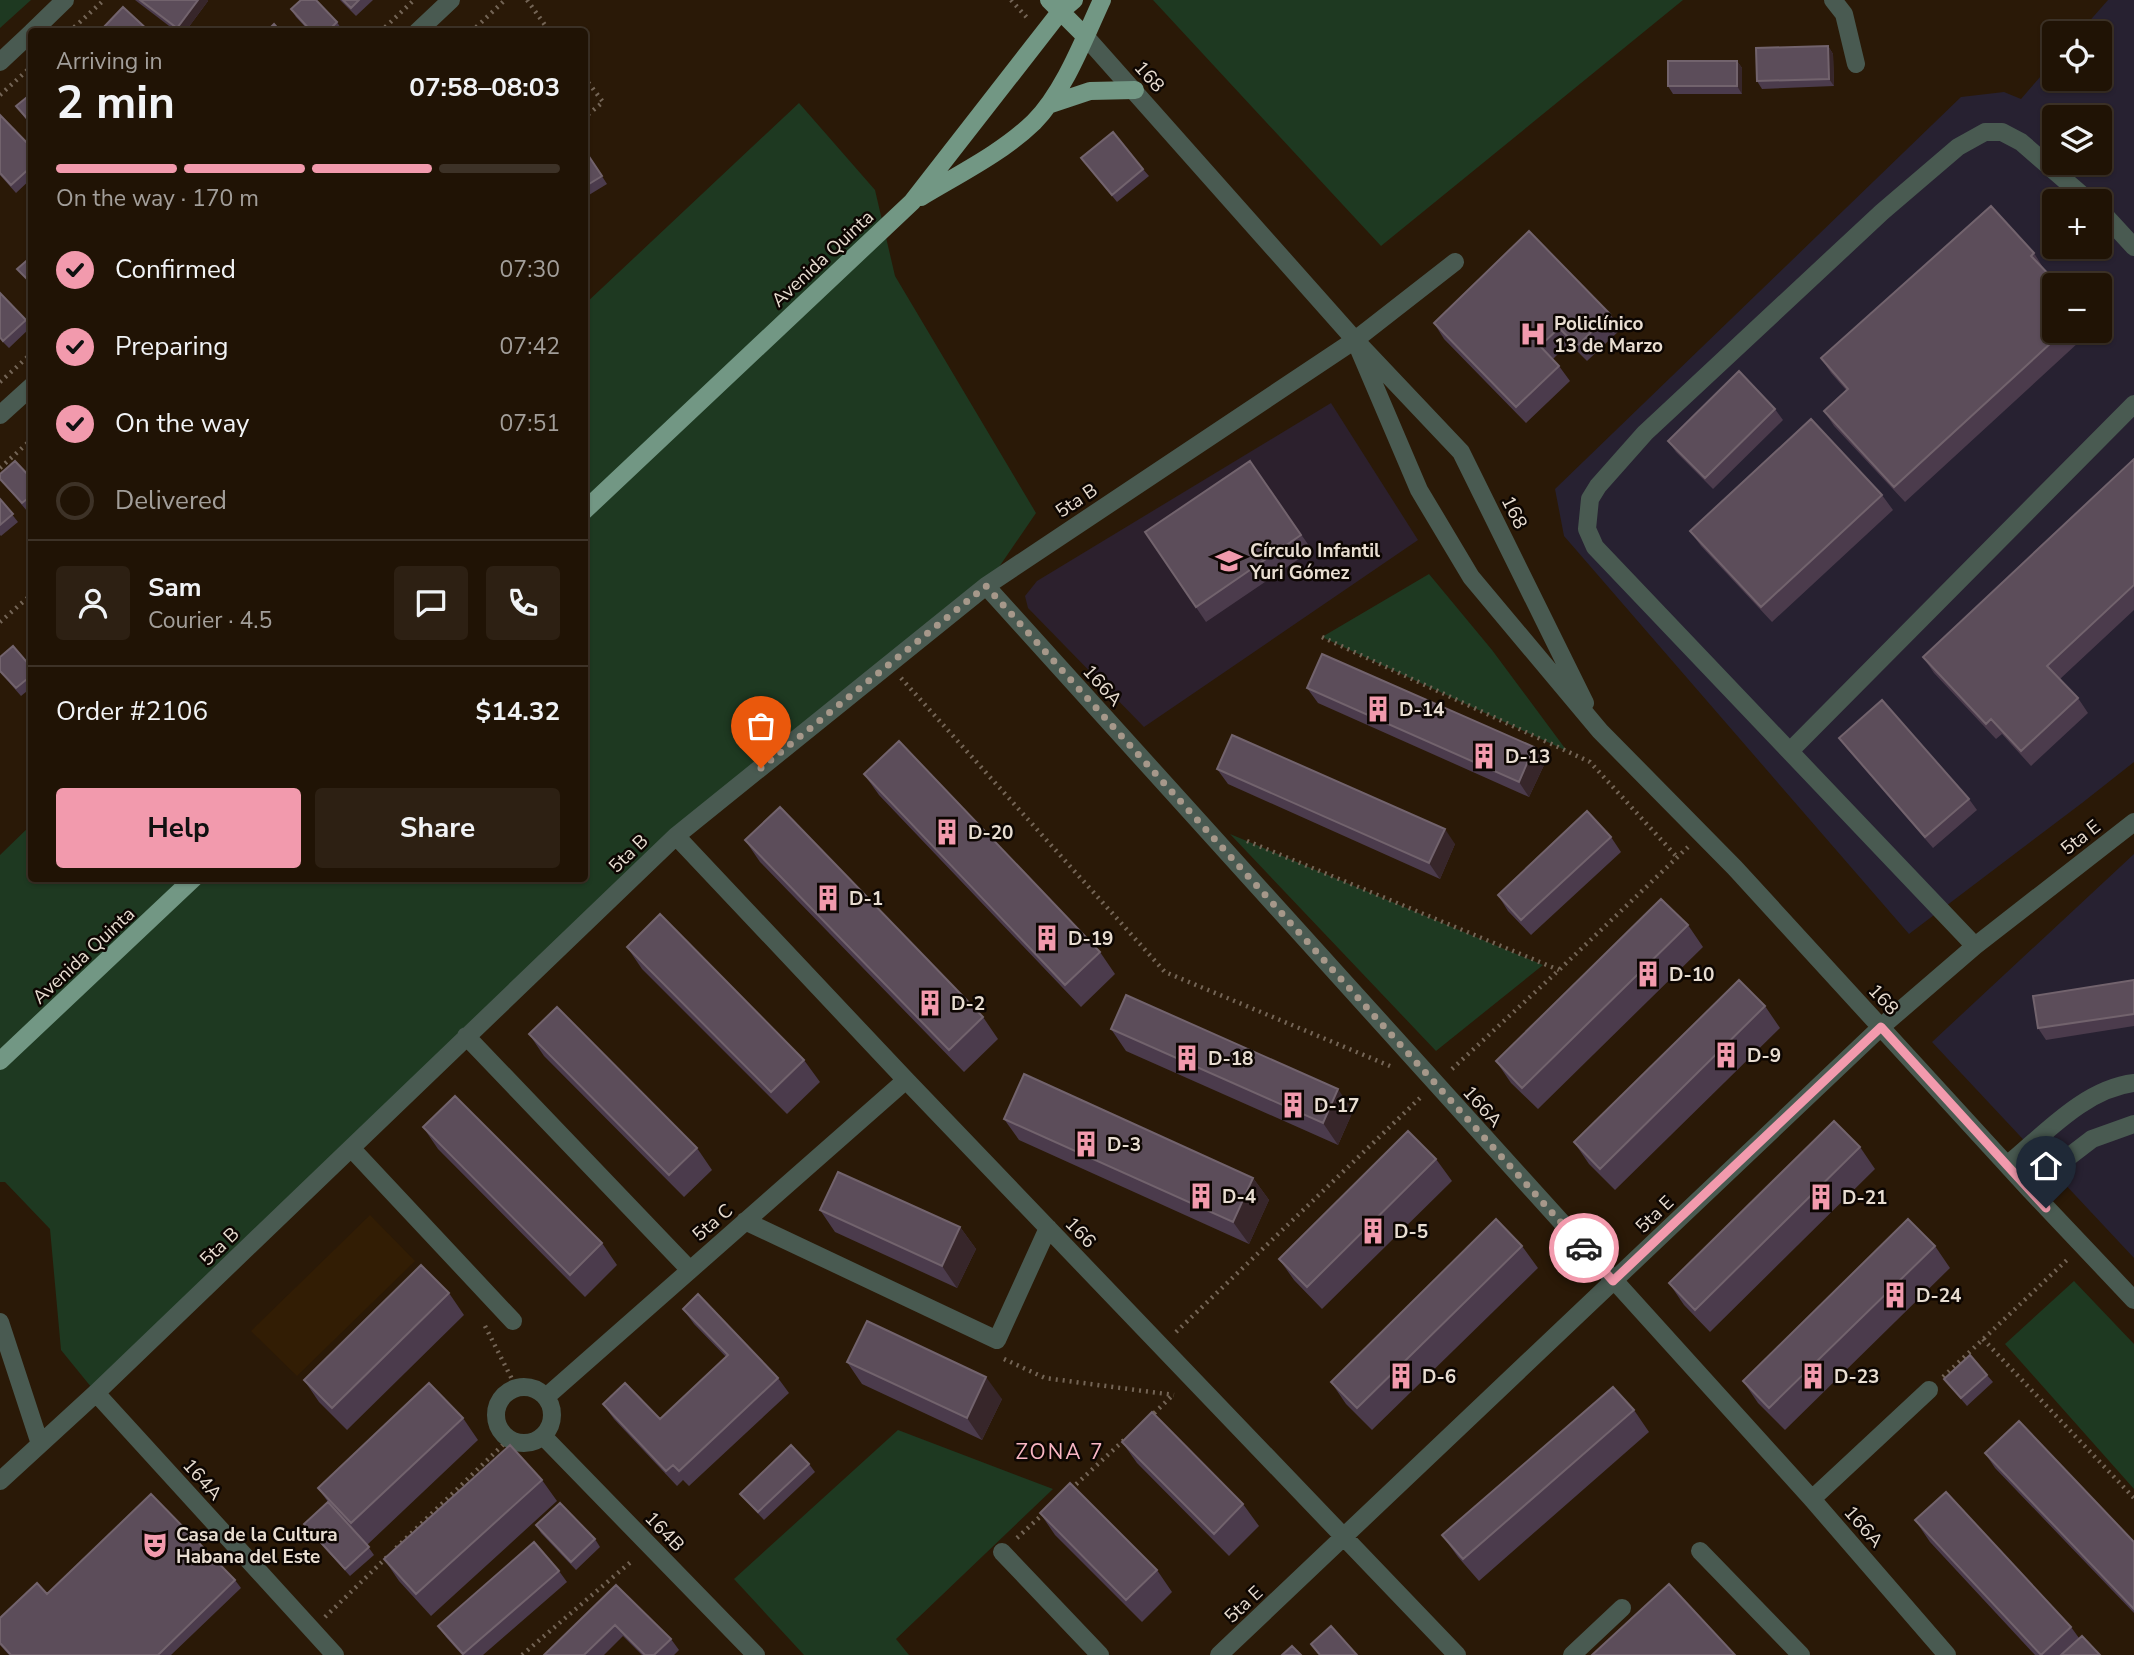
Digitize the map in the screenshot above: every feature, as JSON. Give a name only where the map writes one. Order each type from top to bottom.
[{"type":"main road","points":[[912,202],[986,158],[1033,123],[1048,105],[1102,0]]},
{"type":"main road","name":"168","points":[[1061,4],[1085,36]]},
{"type":"main road","name":"Avenida Quinta","points":[[588,507],[912,202],[1061,4]]},
{"type":"main road","points":[[1048,105],[1090,91],[1135,90]]},
{"type":"main road","name":"Avenida Quinta","points":[[0,1061],[190,882]]},
{"type":"street","points":[[36,28],[65,0]]},
{"type":"street","points":[[421,28],[451,0]]},
{"type":"street","points":[[1833,0],[1844,14],[1856,64]]},
{"type":"street","points":[[0,62],[28,36]]},
{"type":"street","name":"168","points":[[1085,36],[1355,340],[1461,452],[1600,731]]},
{"type":"street","points":[[1975,946],[1595,547],[1587,529],[1590,499],[1598,486],[1645,433],[1882,212],[1958,146],[1985,132],[2002,132],[2021,142],[2076,189]]},
{"type":"street","points":[[2112,223],[2134,247]]},
{"type":"street","name":"5ta B","points":[[0,1480],[96,1393],[676,836],[986,586],[1355,340],[1455,262]]},
{"type":"street","name":"168","points":[[1355,340],[1419,490],[1471,576],[1600,731],[1735,868],[2134,1300]]},
{"type":"street","points":[[0,415],[28,390]]},
{"type":"street","points":[[1790,751],[2134,404]]},
{"type":"street","name":"166A","points":[[986,586],[1812,1499],[1947,1655]]},
{"type":"street","name":"5ta E","points":[[1219,1655],[1881,1027],[1975,946],[2134,822]]},
{"type":"street","name":"166","points":[[676,836],[1457,1655]]},
{"type":"street","points":[[466,1035],[689,1269]]},
{"type":"street","name":"5ta C","points":[[546,1397],[906,1080]]},
{"type":"street","points":[[2007,1165],[2084,1102],[2123,1084],[2134,1083]]},
{"type":"street","points":[[2028,1188],[2092,1139],[2134,1124]]},
{"type":"street","points":[[351,1148],[513,1321]]},
{"type":"street","points":[[745,1221],[997,1340],[1048,1228]]},
{"type":"street","points":[[0,1322],[40,1444]]},
{"type":"street","points":[[526,1387],[535,1389],[546,1397],[552,1410],[552,1420],[542,1436],[533,1442],[522,1443],[509,1439],[498,1425],[496,1416],[501,1398],[508,1391],[526,1387]]},
{"type":"street","points":[[1812,1499],[1929,1390]]},
{"type":"street","name":"164A","points":[[96,1393],[335,1655]]},
{"type":"street","name":"164B","points":[[542,1436],[756,1655]]},
{"type":"street","points":[[1700,1551],[1801,1655]]},
{"type":"street","points":[[1002,1552],[1100,1655]]},
{"type":"street","points":[[1572,1655],[1622,1608]]},
{"type":"path","points":[[73,28],[104,0]]},
{"type":"path","points":[[384,28],[414,0]]},
{"type":"path","points":[[475,28],[505,0]]},
{"type":"path","points":[[527,0],[547,28]]},
{"type":"path","points":[[0,95],[28,70]]},
{"type":"path","points":[[588,82],[603,102],[588,115]]},
{"type":"path","points":[[0,382],[28,357]]},
{"type":"path","points":[[0,468],[28,443]]},
{"type":"path","points":[[0,622],[28,598]]},
{"type":"path","points":[[1322,637],[1590,762],[1677,857]]},
{"type":"path","points":[[888,665],[1165,972],[1396,1068]]},
{"type":"path","points":[[1243,839],[1559,970]]},
{"type":"path","points":[[1929,1390],[2083,1246]]},
{"type":"path","points":[[1983,1339],[2134,1498]]},
{"type":"path","points":[[1143,1423],[1192,1378]]},
{"type":"path","points":[[1063,1496],[1133,1432]]},
{"type":"path","points":[[312,1629],[509,1439]]},
{"type":"path","points":[[1002,1552],[1053,1506]]},
{"type":"path","points":[[522,1655],[650,1545]]},
{"type":"shaded area","points":[[2108,0],[2134,0],[2134,762],[1909,934],[1564,536],[1555,489],[1961,97],[2004,92],[2021,99],[2042,75],[2042,91],[2112,91],[2112,21],[2090,21]]},
{"type":"shaded area","name":"Círculo Infantil Yuri Gómez","points":[[1331,403],[1418,540],[1144,727],[1028,608],[1025,596],[1037,581]]},
{"type":"shaded area","points":[[2134,854],[2134,1258],[1932,1042]]},
{"type":"shaded area","points":[[370,1215],[415,1261],[297,1376],[251,1331]]},
{"type":"green space","points":[[0,0],[31,0],[0,28]]},
{"type":"green space","points":[[1153,0],[1683,0],[1381,246]]},
{"type":"green space","points":[[799,103],[875,190],[895,276],[1036,513],[986,586],[676,836],[96,1393],[61,1350],[50,1229],[5,1182],[0,1182],[0,855],[28,828],[28,882],[588,882],[588,301]]},
{"type":"green space","points":[[1429,574],[1492,650],[1567,751],[1322,637]]},
{"type":"green space","points":[[1230,834],[1543,965],[1436,1051]]},
{"type":"green space","points":[[2074,1281],[2134,1344],[2134,1489],[2005,1344]]},
{"type":"green space","points":[[898,1430],[1053,1489],[896,1639],[909,1655],[804,1655],[734,1579]]},
{"type":"building","points":[[140,0],[198,0],[177,28]]},
{"type":"building","points":[[301,0],[316,0],[337,22],[331,28],[308,28],[291,9]]},
{"type":"building","points":[[343,0],[359,0],[351,8]]},
{"type":"building","points":[[123,7],[146,28],[103,28]]},
{"type":"building","points":[[1828,46],[1829,79],[1757,81],[1756,48]]},
{"type":"building","points":[[1668,61],[1737,61],[1737,86],[1668,86]]},
{"type":"building","points":[[28,96],[28,120],[16,106]]},
{"type":"building","points":[[0,115],[28,144],[28,170],[11,185],[0,173]]},
{"type":"building","points":[[1113,132],[1143,169],[1112,195],[1081,158]]},
{"type":"building","points":[[588,155],[602,176],[588,185]]},
{"type":"building","points":[[1991,206],[2034,253],[2031,256],[2047,273],[2042,273],[2042,343],[2051,343],[1894,487],[1824,411],[1848,389],[1821,358]]},
{"type":"building","name":"Policlínico 13 de Marzo","points":[[1529,231],[1610,314],[1577,346],[1559,328],[1540,346],[1559,366],[1516,407],[1434,323]]},
{"type":"building","points":[[28,259],[28,280],[17,269]]},
{"type":"building","points":[[0,293],[26,320],[3,341],[0,337]]},
{"type":"building","points":[[1739,371],[1775,409],[1705,478],[1668,441]]},
{"type":"building","points":[[1811,419],[1882,495],[1761,607],[1690,531]]},
{"type":"building","points":[[2134,459],[2134,585],[2047,666],[2078,698],[2021,751],[1991,719],[1986,724],[1923,657]]},
{"type":"building","points":[[15,461],[28,475],[28,498],[22,503],[0,479],[0,474]]},
{"type":"building","points":[[1250,461],[1301,535],[1196,607],[1145,532]]},
{"type":"building","points":[[0,499],[13,514],[0,525]]},
{"type":"building","points":[[13,646],[28,663],[28,678],[16,688],[0,671],[0,657]]},
{"type":"building","points":[[1322,654],[1534,747],[1519,782],[1307,688]]},
{"type":"building","points":[[1882,700],[1969,799],[1925,837],[1839,738]]},
{"type":"building","points":[[1232,735],[1445,829],[1429,863],[1217,769]]},
{"type":"building","points":[[899,741],[1100,952],[1065,985],[864,774]]},
{"type":"building","points":[[780,807],[983,1017],[949,1050],[745,840]]},
{"type":"building","points":[[1587,811],[1611,837],[1521,920],[1498,895]]},
{"type":"building","points":[[1661,899],[1688,925],[1522,1088],[1496,1061]]},
{"type":"building","points":[[660,914],[804,1060],[771,1092],[627,947]]},
{"type":"building","points":[[1739,980],[1765,1006],[1600,1169],[1574,1142]]},
{"type":"building","points":[[2134,980],[2134,1014],[2038,1028],[2033,996]]},
{"type":"building","points":[[1126,995],[1338,1089],[1323,1123],[1111,1029]]},
{"type":"building","points":[[557,1007],[697,1148],[669,1175],[529,1034]]},
{"type":"building","points":[[1024,1074],[1253,1178],[1233,1222],[1004,1119]]},
{"type":"building","points":[[455,1096],[602,1243],[570,1275],[423,1127]]},
{"type":"building","points":[[1834,1121],[1860,1147],[1695,1310],[1669,1283]]},
{"type":"building","points":[[1408,1131],[1436,1159],[1307,1287],[1279,1259]]},
{"type":"building","points":[[838,1172],[960,1227],[942,1266],[820,1210]]},
{"type":"building","points":[[1496,1219],[1522,1246],[1357,1408],[1331,1382]]},
{"type":"building","points":[[1908,1219],[1935,1246],[1769,1408],[1743,1381]]},
{"type":"building","points":[[421,1265],[449,1293],[332,1408],[304,1380]]},
{"type":"building","points":[[698,1294],[778,1378],[679,1471],[673,1465],[666,1471],[603,1404],[625,1383],[660,1419],[728,1355],[683,1309]]},
{"type":"building","points":[[867,1321],[986,1377],[967,1418],[847,1362]]},
{"type":"building","points":[[1970,1355],[1987,1375],[1961,1398],[1944,1379]]},
{"type":"building","points":[[429,1383],[463,1418],[351,1523],[318,1488]]},
{"type":"building","points":[[1613,1387],[1634,1410],[1463,1559],[1442,1535]]},
{"type":"building","points":[[1152,1412],[1243,1504],[1214,1534],[1122,1442]]},
{"type":"building","points":[[2019,1421],[2134,1542],[2134,1609],[1985,1453]]},
{"type":"building","points":[[510,1445],[542,1480],[416,1594],[384,1559]]},
{"type":"building","points":[[791,1445],[809,1464],[758,1512],[740,1494]]},
{"type":"building","points":[[1070,1483],[1157,1570],[1126,1600],[1040,1513]]},
{"type":"building","points":[[1946,1492],[2071,1627],[2041,1655],[1915,1520]]},
{"type":"building","name":"Casa de la Cultura Habana del Este","points":[[151,1494],[235,1580],[158,1655],[11,1655],[0,1643],[0,1618],[37,1583],[47,1594]]},
{"type":"building","points":[[328,1502],[369,1547],[345,1569],[304,1524]]},
{"type":"building","points":[[560,1503],[595,1539],[571,1562],[536,1525]]},
{"type":"building","points":[[534,1542],[559,1571],[463,1654],[438,1626]]},
{"type":"building","points":[[1669,1584],[1735,1655],[1592,1655]]},
{"type":"building","points":[[616,1585],[671,1639],[654,1655],[645,1655],[615,1625],[584,1655],[544,1655]]},
{"type":"building","points":[[1331,1626],[1357,1655],[1320,1655],[1311,1644]]},
{"type":"building","points":[[2082,1636],[2100,1655],[2061,1655]]},
{"type":"building","points":[[1292,1646],[1301,1655],[1282,1655]]},
{"type":"way so far","points":[[761,768],[986,586],[1584,1248]]},
{"type":"place","name":"Policlínico 13 de Marzo","points":[[1533,334]]},
{"type":"place","name":"Círculo Infantil Yuri Gómez","points":[[1229,561]]},
{"type":"place","name":"D-14","points":[[1378,709]]},
{"type":"place","name":"D-13","points":[[1484,756]]},
{"type":"place","name":"D-20","points":[[947,832]]},
{"type":"place","name":"D-1","points":[[828,898]]},
{"type":"place","name":"D-19","points":[[1047,938]]},
{"type":"place","name":"D-10","points":[[1648,974]]},
{"type":"place","name":"D-2","points":[[930,1003]]},
{"type":"place","name":"D-9","points":[[1726,1055]]},
{"type":"place","name":"D-18","points":[[1187,1058]]},
{"type":"place","name":"D-17","points":[[1293,1105]]},
{"type":"place","name":"D-3","points":[[1086,1144]]},
{"type":"place","name":"D-4","points":[[1201,1196]]},
{"type":"place","name":"D-21","points":[[1821,1197]]},
{"type":"place","name":"D-5","points":[[1373,1231]]},
{"type":"place","name":"D-24","points":[[1895,1295]]},
{"type":"place","name":"D-6","points":[[1401,1376]]},
{"type":"place","name":"D-23","points":[[1813,1376]]},
{"type":"place","name":"Casa de la Cultura Habana del Este","points":[[155,1545]]},
{"type":"district","name":"ZONA 7","points":[[1060,1452]]},
{"type":"route","points":[[1584,1248],[1613,1281],[1881,1027],[2046,1208]]}]
